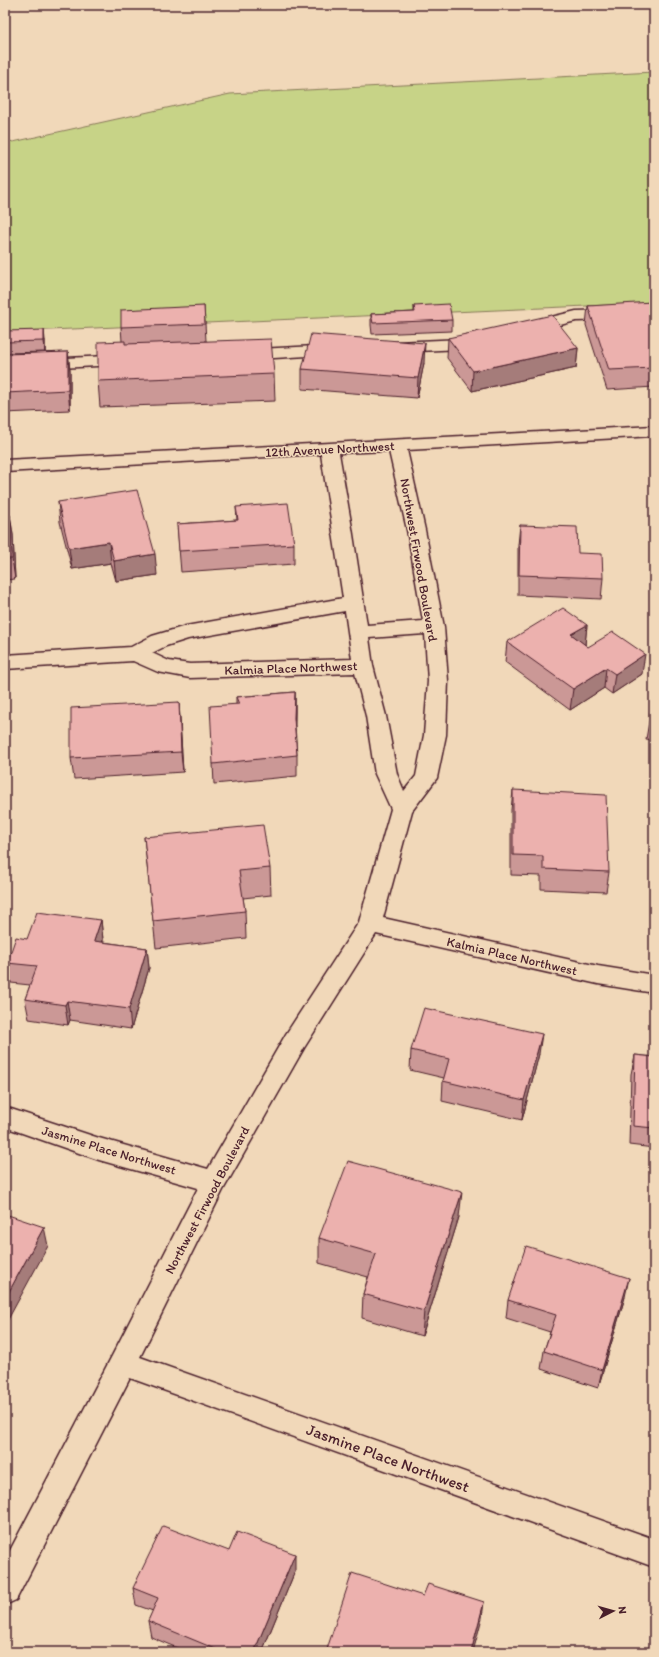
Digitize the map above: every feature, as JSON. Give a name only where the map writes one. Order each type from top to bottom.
[{"type":"street","points":[[515,331],[576,316],[654,314]]},
{"type":"street","points":[[383,348],[462,344],[492,337]]},
{"type":"street","points":[[226,355],[352,350]]},
{"type":"street","points":[[5,366],[147,359]]},
{"type":"street","name":"12th Avenue Northwest","points":[[5,466],[654,431]]},
{"type":"street","name":"Northwest Firwood Boulevard","points":[[5,1590],[123,1363],[214,1182],[295,1041],[370,924],[402,809],[426,778],[435,736],[438,681],[434,627],[416,530],[397,445]]},
{"type":"street","points":[[329,449],[343,528],[358,632],[434,627]]},
{"type":"street","name":"Kalmia Place Northwest","points":[[5,662],[135,654],[159,641],[186,633],[354,603]]},
{"type":"street","name":"Kalmia Place Northwest","points":[[135,654],[165,667],[190,671],[363,666],[358,632]]},
{"type":"street","points":[[363,666],[376,716],[386,774],[402,809]]},
{"type":"street","name":"Kalmia Place Northwest","points":[[370,924],[598,975],[654,984]]},
{"type":"street","name":"Jasmine Place Northwest","points":[[5,1118],[99,1149],[214,1182]]},
{"type":"street","name":"Jasmine Place Northwest","points":[[123,1363],[654,1553]]},
{"type":"green space","points":[[654,72],[654,303],[5,332],[5,139],[13,142],[230,94]]},
{"type":"building","points":[[652,302],[654,307],[654,368],[609,370],[588,306]]},
{"type":"building","points":[[449,304],[452,320],[373,323],[371,314],[415,312],[414,306]]},
{"type":"building","points":[[204,306],[205,324],[121,327],[121,310]]},
{"type":"building","points":[[552,315],[578,348],[473,371],[448,338]]},
{"type":"building","points":[[44,330],[44,341],[5,342],[5,331]]},
{"type":"building","points":[[311,334],[425,343],[418,378],[302,369]]},
{"type":"building","points":[[271,339],[274,374],[98,381],[98,342],[125,341],[125,344]]},
{"type":"building","points":[[68,352],[68,390],[5,393],[5,354]]},
{"type":"building","points":[[137,490],[155,554],[114,561],[109,542],[69,548],[58,502]]},
{"type":"building","points":[[288,503],[294,544],[179,551],[177,524],[238,520],[236,507]]},
{"type":"building","points":[[10,515],[12,559],[5,559],[5,516]]},
{"type":"building","points":[[520,525],[577,527],[578,553],[602,554],[603,578],[519,575]]},
{"type":"building","points":[[563,608],[587,625],[571,634],[588,647],[613,632],[645,654],[615,674],[606,668],[573,689],[507,642]]},
{"type":"building","points":[[295,692],[294,718],[297,755],[213,764],[210,706],[239,704],[236,697]]},
{"type":"building","points":[[654,693],[654,719],[649,718]]},
{"type":"building","points":[[179,702],[181,752],[71,758],[71,708]]},
{"type":"building","points":[[513,790],[606,795],[609,872],[543,869],[543,856],[513,855]]},
{"type":"building","points":[[263,825],[270,868],[239,871],[245,911],[153,921],[144,837]]},
{"type":"building","points":[[37,912],[101,920],[94,941],[147,948],[129,1009],[67,1001],[65,1005],[25,999],[37,966],[7,963],[16,937],[27,939]]},
{"type":"building","points":[[424,1008],[542,1034],[524,1100],[443,1081],[449,1059],[411,1050]]},
{"type":"building","points":[[635,1055],[654,1057],[654,1128],[633,1126]]},
{"type":"building","points":[[348,1161],[462,1192],[424,1311],[363,1294],[376,1254],[319,1238]]},
{"type":"building","points":[[5,1214],[44,1227],[5,1299]]},
{"type":"building","points":[[526,1246],[629,1278],[602,1370],[544,1351],[556,1315],[508,1300]]},
{"type":"building","points":[[163,1526],[229,1551],[237,1532],[295,1554],[254,1652],[223,1652],[148,1621],[158,1598],[133,1588]]},
{"type":"building","points":[[352,1573],[423,1596],[428,1584],[484,1602],[471,1652],[326,1652]]}]
